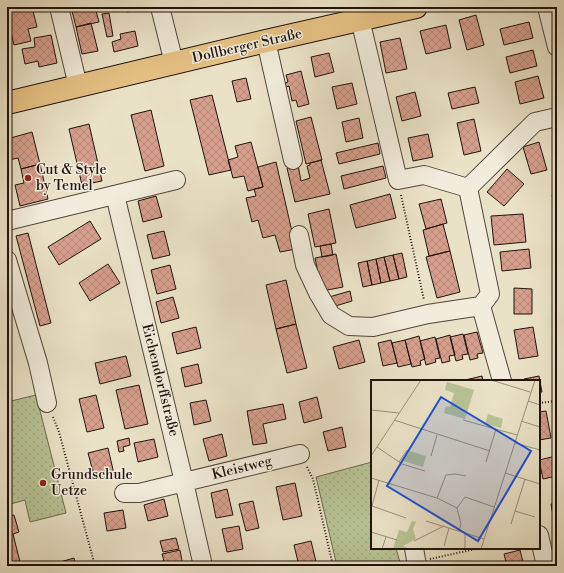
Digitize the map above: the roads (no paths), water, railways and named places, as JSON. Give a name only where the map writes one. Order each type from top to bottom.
[{"type":"main road","name":"Dollberger Straße","points":[[7,102],[416,7]]},
{"type":"street","points":[[59,7],[78,86]]},
{"type":"street","points":[[160,7],[174,63]]},
{"type":"street","points":[[547,7],[557,47]]},
{"type":"street","points":[[360,19],[398,180],[424,175],[468,188]]},
{"type":"street","points":[[266,41],[294,160]]},
{"type":"street","points":[[468,188],[535,122],[557,117]]},
{"type":"street","points":[[7,221],[176,180]]},
{"type":"street","points":[[299,234],[305,266],[318,293],[331,315],[348,326],[373,327],[428,314],[481,306],[490,294],[468,188]]},
{"type":"street","name":"Eichendorffstraße","points":[[115,195],[203,566]]},
{"type":"street","points":[[7,260],[38,363],[47,403]]},
{"type":"street","points":[[481,306],[502,380]]},
{"type":"street","name":"Kleistweg","points":[[124,493],[139,493],[300,454]]},
{"type":"street","points":[[540,539],[546,566]]},
{"type":"place","name":"Cut & Style by Temel","points":[[28,178]]},
{"type":"place","name":"Grundschule Uetze","points":[[43,483]]}]
